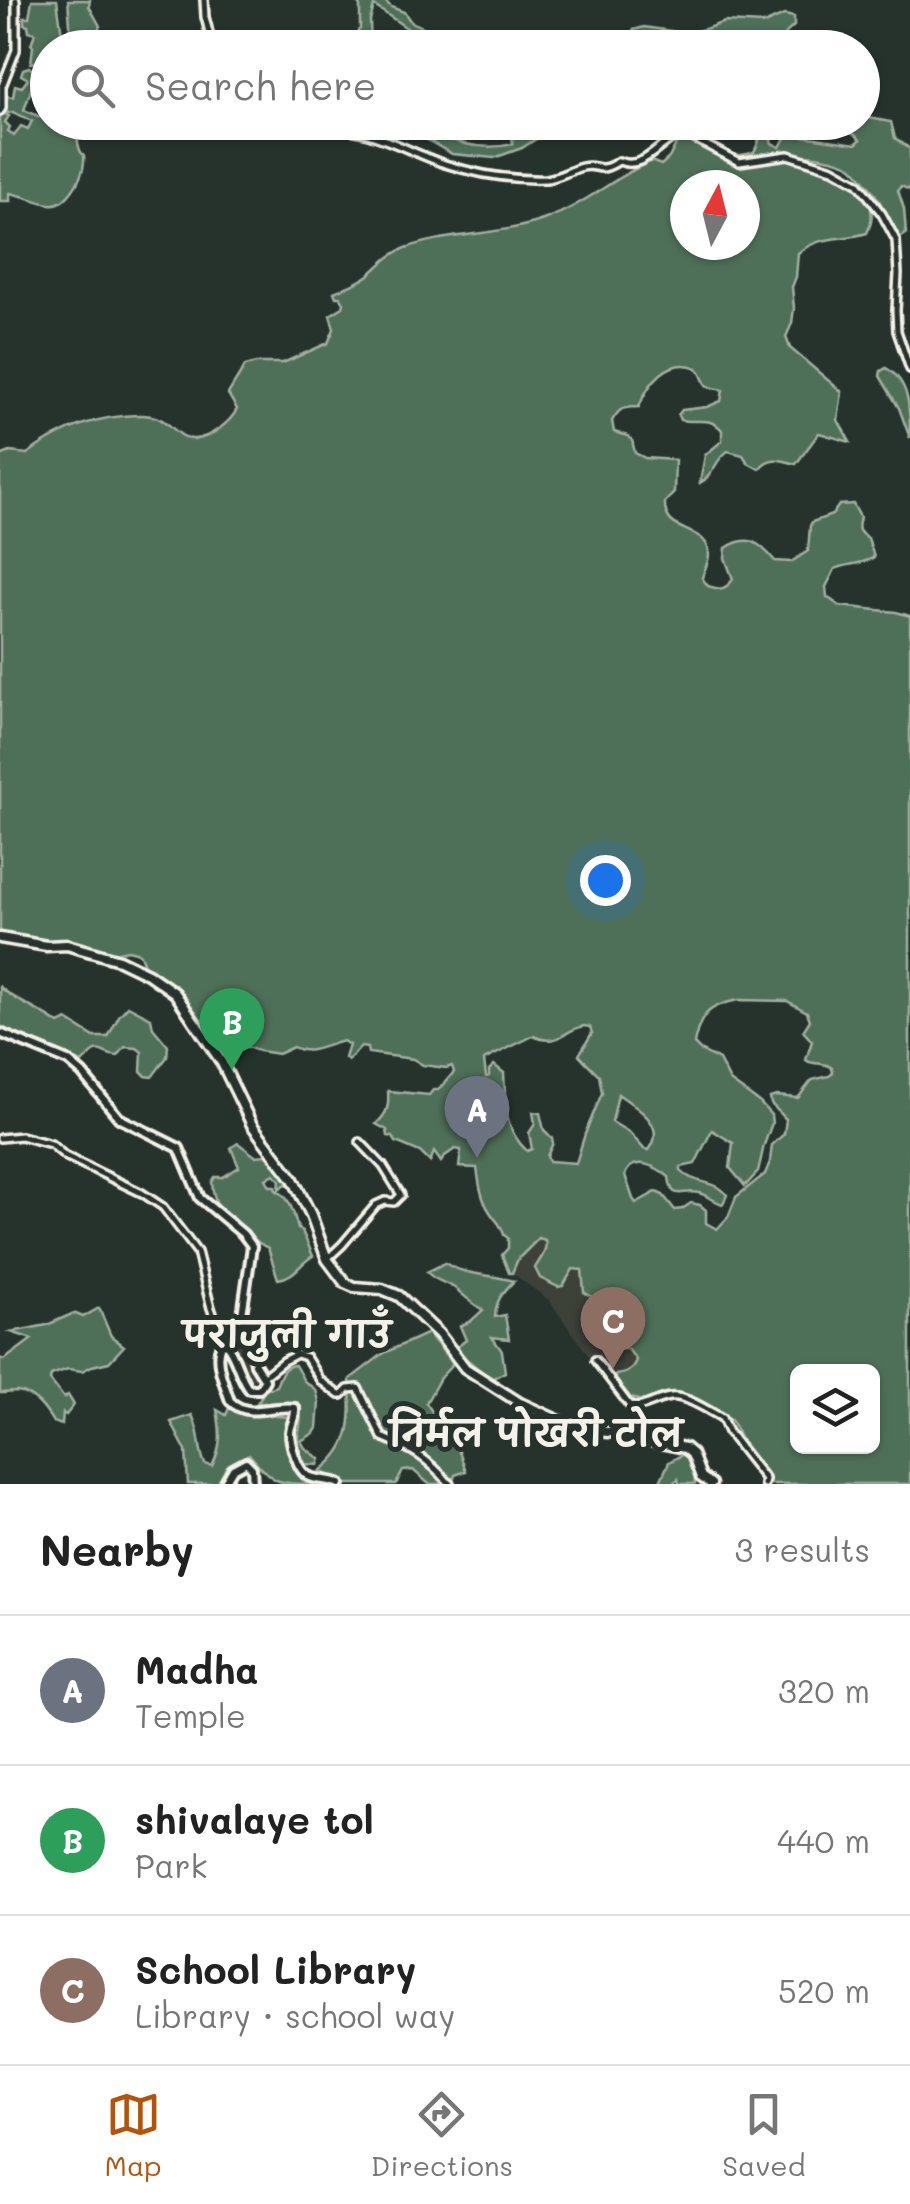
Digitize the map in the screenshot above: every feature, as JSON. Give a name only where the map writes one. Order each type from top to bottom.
[{"type":"main road","points":[[0,938],[47,946],[67,945],[119,960],[175,993],[222,1063],[252,1125],[294,1179],[326,1259],[345,1284],[382,1288],[400,1296],[439,1334],[465,1368],[520,1404],[588,1432],[619,1433],[686,1448],[702,1477],[711,1484]]},
{"type":"street","points":[[0,110],[2,86],[16,50],[16,0]]},
{"type":"street","points":[[204,0],[209,30]]},
{"type":"street","points":[[388,140],[456,167],[548,179],[584,166],[604,170],[619,161],[640,162],[670,140]]},
{"type":"street","points":[[697,140],[739,162],[788,156],[833,170],[858,184],[894,234],[898,257],[897,331],[910,369]]},
{"type":"street","points":[[0,1033],[68,1061],[119,1118],[181,1151],[200,1198],[252,1246],[242,1315],[251,1337],[255,1364],[264,1376],[261,1387],[250,1389],[231,1350],[224,1344],[197,1252],[163,1207],[142,1193],[74,1162],[44,1141],[13,1135],[0,1138]]},
{"type":"street","points":[[326,1259],[332,1257],[376,1205],[394,1202],[401,1195],[383,1166],[360,1142]]},
{"type":"street","points":[[224,1344],[219,1347],[218,1356],[232,1405],[256,1412],[296,1409],[290,1432],[295,1462],[306,1475],[340,1484]]},
{"type":"street","points":[[264,1376],[297,1354],[306,1358],[320,1380],[339,1395],[348,1388],[358,1388],[382,1436],[414,1450],[450,1484]]},
{"type":"street","points":[[595,1360],[630,1406],[638,1408],[677,1397],[722,1418],[728,1432],[765,1479],[764,1484]]},
{"type":"street","points":[[224,1484],[233,1469],[246,1462],[253,1484]]},
{"type":"shaded area","points":[[539,1237],[546,1245],[536,1265],[540,1278],[558,1287],[563,1286],[573,1269],[583,1270],[592,1297],[607,1316],[608,1328],[621,1349],[627,1349],[636,1360],[633,1368],[606,1380],[549,1300],[512,1273],[518,1259]]},
{"type":"shaded area","points":[[235,1314],[251,1345],[248,1352],[256,1379],[250,1382],[228,1323]]},
{"type":"green space","points":[[32,0],[57,0],[61,30],[29,31],[24,17],[29,17]]},
{"type":"green space","points":[[68,0],[90,0],[89,6],[100,26],[98,30],[70,30]]},
{"type":"green space","points":[[356,0],[384,0],[404,12],[411,22],[431,30],[410,30],[374,6],[370,30],[359,30],[360,7]]},
{"type":"green space","points":[[784,15],[794,17],[789,30],[700,30],[724,22],[764,24]]},
{"type":"green space","points":[[30,68],[30,92],[24,110],[30,113],[30,120],[7,113],[5,108],[4,96],[13,97],[15,85],[22,87],[28,79],[21,75],[23,69]]},
{"type":"green space","points":[[0,115],[9,116],[5,122],[14,136],[21,126],[28,129],[30,125],[30,140],[78,140],[84,156],[77,183],[56,204],[10,193],[10,201],[0,201]]},
{"type":"green space","points":[[880,120],[891,122],[895,138],[910,149],[910,190],[901,186],[898,190],[906,234],[901,237],[888,222],[879,200],[851,166],[796,155],[851,182],[865,195],[872,212],[867,233],[824,240],[798,253],[792,287],[792,323],[786,337],[790,348],[842,392],[838,420],[850,442],[819,433],[796,464],[772,460],[759,469],[743,455],[728,451],[700,483],[705,455],[722,441],[722,430],[707,421],[680,420],[678,415],[682,410],[721,401],[723,390],[707,386],[697,368],[687,365],[661,374],[639,407],[623,409],[612,421],[614,432],[632,440],[635,453],[645,458],[675,460],[674,493],[665,502],[666,513],[671,521],[707,545],[709,557],[702,578],[708,586],[722,588],[733,579],[725,558],[726,548],[741,541],[754,542],[775,561],[791,562],[808,551],[812,522],[832,515],[839,505],[853,504],[860,517],[859,530],[868,538],[874,557],[835,569],[826,587],[827,597],[840,606],[910,616],[910,1484],[770,1484],[769,1475],[748,1453],[731,1420],[696,1402],[663,1396],[642,1401],[631,1398],[614,1377],[628,1371],[636,1360],[628,1349],[621,1349],[607,1328],[607,1315],[584,1292],[582,1270],[573,1269],[563,1286],[558,1287],[540,1278],[535,1268],[546,1244],[539,1238],[509,1273],[502,1255],[508,1248],[508,1238],[484,1202],[477,1168],[459,1167],[461,1150],[455,1149],[441,1162],[434,1152],[430,1162],[420,1152],[396,1142],[376,1124],[387,1109],[388,1091],[429,1095],[454,1072],[452,1066],[423,1065],[413,1059],[368,1053],[367,1048],[361,1047],[348,1061],[345,1058],[349,1045],[343,1041],[312,1050],[293,1047],[278,1054],[259,1051],[232,1042],[225,1030],[201,1019],[182,995],[144,965],[136,952],[109,954],[73,943],[0,934],[0,456],[10,452],[27,454],[72,429],[122,416],[151,416],[185,437],[206,436],[225,424],[237,409],[228,394],[245,366],[283,363],[328,343],[334,329],[330,315],[344,303],[334,292],[365,278],[400,250],[543,220],[651,161],[661,165],[678,140],[690,140],[730,156],[754,152],[758,140],[771,140],[780,147],[784,140],[856,144],[860,140],[880,140]],"holes":[[[739,1000],[787,1001],[807,1012],[810,1020],[803,1031],[812,1041],[806,1060],[829,1066],[833,1073],[812,1080],[798,1098],[770,1098],[786,1119],[784,1134],[772,1145],[765,1174],[736,1197],[728,1217],[717,1229],[706,1223],[706,1210],[700,1205],[691,1203],[675,1210],[656,1192],[636,1203],[625,1175],[634,1165],[646,1164],[669,1177],[675,1192],[699,1193],[723,1204],[727,1195],[722,1190],[681,1171],[681,1167],[695,1164],[712,1130],[733,1143],[730,1168],[745,1186],[758,1172],[771,1115],[730,1081],[719,1060],[694,1044],[699,1025],[713,1008]],[[590,1027],[592,1033],[579,1055],[599,1075],[602,1093],[576,1163],[549,1161],[547,1156],[553,1143],[544,1130],[540,1113],[533,1112],[535,1124],[529,1133],[532,1149],[527,1151],[510,1125],[504,1073],[494,1065],[486,1077],[484,1060],[533,1036],[549,1040],[576,1028]],[[618,1094],[653,1125],[654,1141],[649,1150],[612,1122]]]},
{"type":"green space","points":[[428,140],[453,140],[485,147],[513,144],[512,140],[534,140],[494,158],[452,154]]},
{"type":"green space","points":[[886,368],[904,388],[910,438],[899,408],[880,376]]},
{"type":"green space","points":[[0,987],[59,1024],[67,1020],[94,1037],[108,1037],[128,1006],[151,1018],[153,1028],[168,1046],[167,1057],[152,1077],[141,1071],[142,1052],[137,1048],[125,1047],[118,1056],[98,1050],[82,1063],[46,1049],[0,1026]]},
{"type":"green space","points":[[238,1143],[255,1156],[267,1155],[291,1186],[286,1184],[279,1189],[280,1180],[274,1174],[266,1179],[288,1202],[313,1256],[284,1278],[278,1279],[268,1248],[228,1218],[215,1200],[215,1177],[223,1177],[239,1167],[231,1148]]},
{"type":"green space","points":[[445,1263],[470,1273],[514,1281],[500,1297],[495,1317],[505,1315],[509,1339],[492,1337],[502,1351],[505,1372],[491,1379],[458,1352],[457,1347],[466,1340],[460,1326],[483,1310],[427,1272]]},
{"type":"green space","points":[[99,1308],[111,1336],[124,1346],[109,1362],[51,1375],[50,1380],[74,1405],[66,1415],[63,1413],[62,1425],[53,1422],[30,1396],[0,1393],[0,1358],[4,1360],[32,1339],[11,1332],[47,1325],[74,1313],[83,1317]]},
{"type":"green space","points":[[428,1333],[453,1364],[426,1403],[450,1427],[466,1471],[455,1475],[452,1484],[429,1484],[413,1470],[403,1471],[396,1484],[345,1484],[320,1471],[345,1441],[350,1418],[350,1379],[384,1353]]},
{"type":"green space","points":[[295,1365],[304,1381],[316,1390],[319,1402],[317,1428],[301,1441],[320,1459],[318,1465],[305,1464],[301,1454],[300,1415],[295,1402],[257,1403],[261,1391],[276,1386],[285,1369]]},
{"type":"green space","points":[[229,1408],[248,1414],[291,1417],[291,1463],[318,1484],[277,1480],[249,1454],[227,1466],[218,1484],[188,1484],[186,1451],[171,1422],[192,1415],[205,1464],[212,1466],[220,1439],[217,1410],[226,1415]]},
{"type":"green space","points":[[689,1451],[696,1471],[695,1484],[679,1484],[678,1479],[672,1484],[659,1484],[669,1462]]},
{"type":"place","name":"shivalaye tol","points":[[232,1070]]},
{"type":"place","name":"Madha","points":[[477,1158]]},
{"type":"place","name":"School Library","points":[[613,1369]]},
{"type":"district","name":"पराजुली गाउँ","points":[[287,1335]]},
{"type":"district","name":"निर्मल पोखरी टोल","points":[[536,1434]]}]
